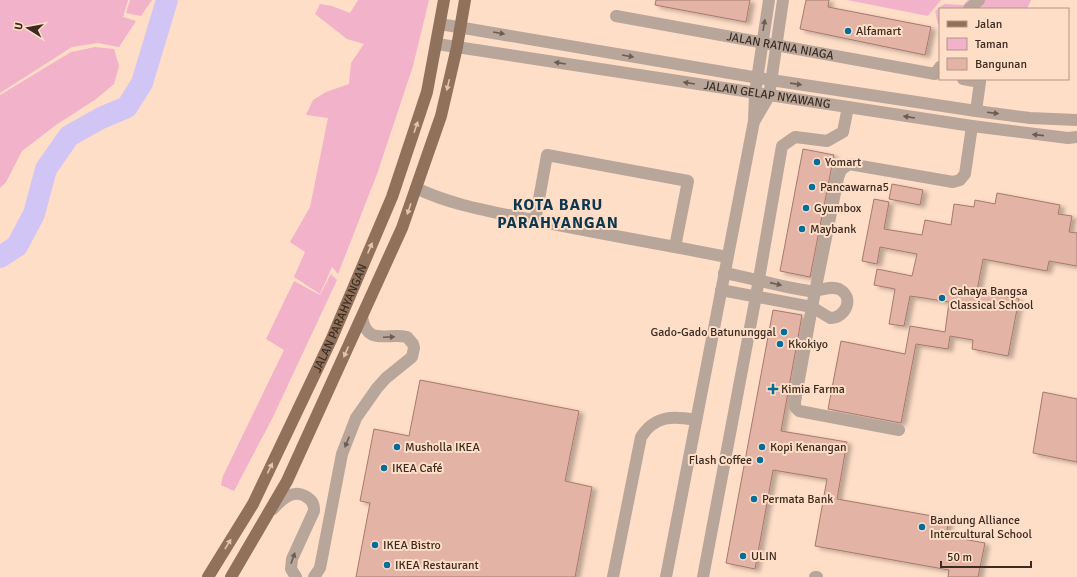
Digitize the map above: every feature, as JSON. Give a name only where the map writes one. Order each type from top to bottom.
[{"type":"main road","name":"JALAN PARAHYANGAN","points":[[208,577],[253,504],[332,338],[392,197],[427,92],[444,0]]},
{"type":"main road","name":"JALAN PARAHYANGAN","points":[[231,577],[287,481],[402,228],[441,116],[457,47],[465,0]]},
{"type":"main road","points":[[253,504],[268,514]]},
{"type":"street","points":[[666,577],[754,121],[755,93],[761,43],[769,0]]},
{"type":"street","points":[[754,121],[769,96],[783,0]]},
{"type":"street","points":[[970,8],[979,0]]},
{"type":"street","name":"JALAN RATNA NIAGA","points":[[616,16],[776,46],[938,72]]},
{"type":"street","points":[[440,24],[461,27]]},
{"type":"street","name":"JALAN GELAP NYAWANG","points":[[461,27],[757,78],[976,111],[1030,118],[1077,120]]},
{"type":"street","points":[[437,44],[457,47]]},
{"type":"street","name":"JALAN GELAP NYAWANG","points":[[457,47],[972,126],[1036,134],[1077,137]]},
{"type":"street","points":[[969,80],[980,82],[976,111]]},
{"type":"street","points":[[703,577],[759,280],[782,146],[795,137],[827,141],[843,132],[848,107]]},
{"type":"street","points":[[899,430],[799,411],[795,408],[812,307],[838,178],[841,170],[849,164],[862,165],[953,182],[960,180],[965,174],[972,126]]},
{"type":"street","points":[[535,220],[547,155],[688,181],[675,247]]},
{"type":"street","points":[[416,188],[454,203],[727,258]]},
{"type":"street","points":[[721,290],[812,307],[824,316],[835,318],[843,314],[847,306],[846,297],[840,290],[829,288],[815,291],[724,273]]},
{"type":"street","points":[[317,574],[342,454],[356,418],[386,378],[409,360],[414,353],[413,344],[407,337],[383,338],[375,336],[368,332],[364,327],[362,317]]},
{"type":"street","points":[[613,577],[641,437],[649,426],[661,419],[675,416],[696,420]]},
{"type":"street","points":[[268,514],[280,501],[294,493],[300,493],[311,500],[314,504],[314,511],[292,559],[291,569],[296,577]]},
{"type":"green space","points":[[0,0],[128,0],[123,17],[136,21],[119,47],[98,43],[72,47],[0,93]]},
{"type":"green space","points":[[130,0],[152,0],[141,16],[126,13]]},
{"type":"green space","points":[[358,0],[429,0],[413,66],[377,174],[338,274],[332,267],[320,294],[294,277],[305,252],[290,242],[310,207],[328,118],[306,115],[313,100],[326,92],[349,84],[351,63],[364,44],[347,39],[315,14],[320,4],[332,6],[350,13]]},
{"type":"green space","points":[[847,0],[941,0],[928,16]]},
{"type":"green space","points":[[968,0],[1031,0],[1027,8],[939,8],[938,24],[935,11],[944,4],[963,5]]},
{"type":"green space","points":[[95,47],[114,49],[119,66],[114,84],[96,99],[56,125],[22,151],[6,182],[0,188],[0,95],[71,52]]},
{"type":"green space","points":[[331,274],[337,280],[273,417],[234,491],[221,485],[223,476],[284,350],[266,339],[294,281],[320,295]]},
{"type":"building","points":[[656,0],[750,0],[746,22],[655,5]]},
{"type":"building","points":[[806,0],[829,0],[828,7],[931,27],[925,55],[800,29]]},
{"type":"building","points":[[803,149],[834,155],[810,277],[780,271]]},
{"type":"building","points":[[892,184],[923,190],[920,205],[889,199]]},
{"type":"building","points":[[997,193],[1060,205],[1058,214],[1072,216],[1069,232],[1077,233],[1077,266],[1049,261],[1047,271],[983,259],[977,291],[1019,299],[1008,356],[972,349],[973,340],[950,336],[948,349],[916,344],[901,423],[828,409],[841,341],[905,354],[910,326],[945,332],[949,302],[910,296],[904,326],[889,324],[895,289],[874,285],[877,269],[912,276],[917,254],[880,247],[877,264],[862,261],[874,199],[889,202],[884,229],[922,235],[925,220],[951,225],[954,204],[974,207],[975,200],[995,204]]},
{"type":"building","points":[[773,310],[802,315],[781,431],[847,442],[837,499],[949,519],[946,536],[985,543],[978,577],[948,577],[949,570],[815,546],[827,479],[773,470],[755,569],[726,563]]},
{"type":"building","points":[[420,380],[579,411],[565,481],[592,487],[575,577],[356,577],[370,503],[360,501],[374,429],[409,436]]},
{"type":"building","points":[[1043,392],[1077,399],[1077,462],[1033,453]]},
{"type":"waterway","points":[[0,257],[17,246],[34,214],[46,169],[69,136],[101,118],[127,107],[142,83],[167,0]]},
{"type":"place","name":"Alfamart","points":[[848,31]]},
{"type":"place","name":"Yomart","points":[[817,162]]},
{"type":"place","name":"Pancawarna5","points":[[812,187]]},
{"type":"place","name":"Gyumbox","points":[[806,208]]},
{"type":"place","name":"Maybank","points":[[802,229]]},
{"type":"place","name":"Cahaya Bangsa Classical School","points":[[942,298]]},
{"type":"place","name":"Gado-Gado Batununggal","points":[[784,332]]},
{"type":"place","name":"Kkokiyo","points":[[780,344]]},
{"type":"place","name":"Kimia Farma","points":[[773,389]]},
{"type":"place","name":"Musholla IKEA","points":[[397,447]]},
{"type":"place","name":"Kopi Kenangan","points":[[762,447]]},
{"type":"place","name":"Flash Coffee","points":[[760,460]]},
{"type":"place","name":"IKEA Café","points":[[384,468]]},
{"type":"place","name":"Permata Bank","points":[[754,499]]},
{"type":"place","name":"Bandung Alliance Intercultural School","points":[[922,527]]},
{"type":"place","name":"IKEA Bistro","points":[[375,545]]},
{"type":"place","name":"ULIN","points":[[743,556]]},
{"type":"place","name":"IKEA Restaurant","points":[[387,565]]},
{"type":"district","name":"KOTA BARU PARAHYANGAN","points":[[558,213]]}]
